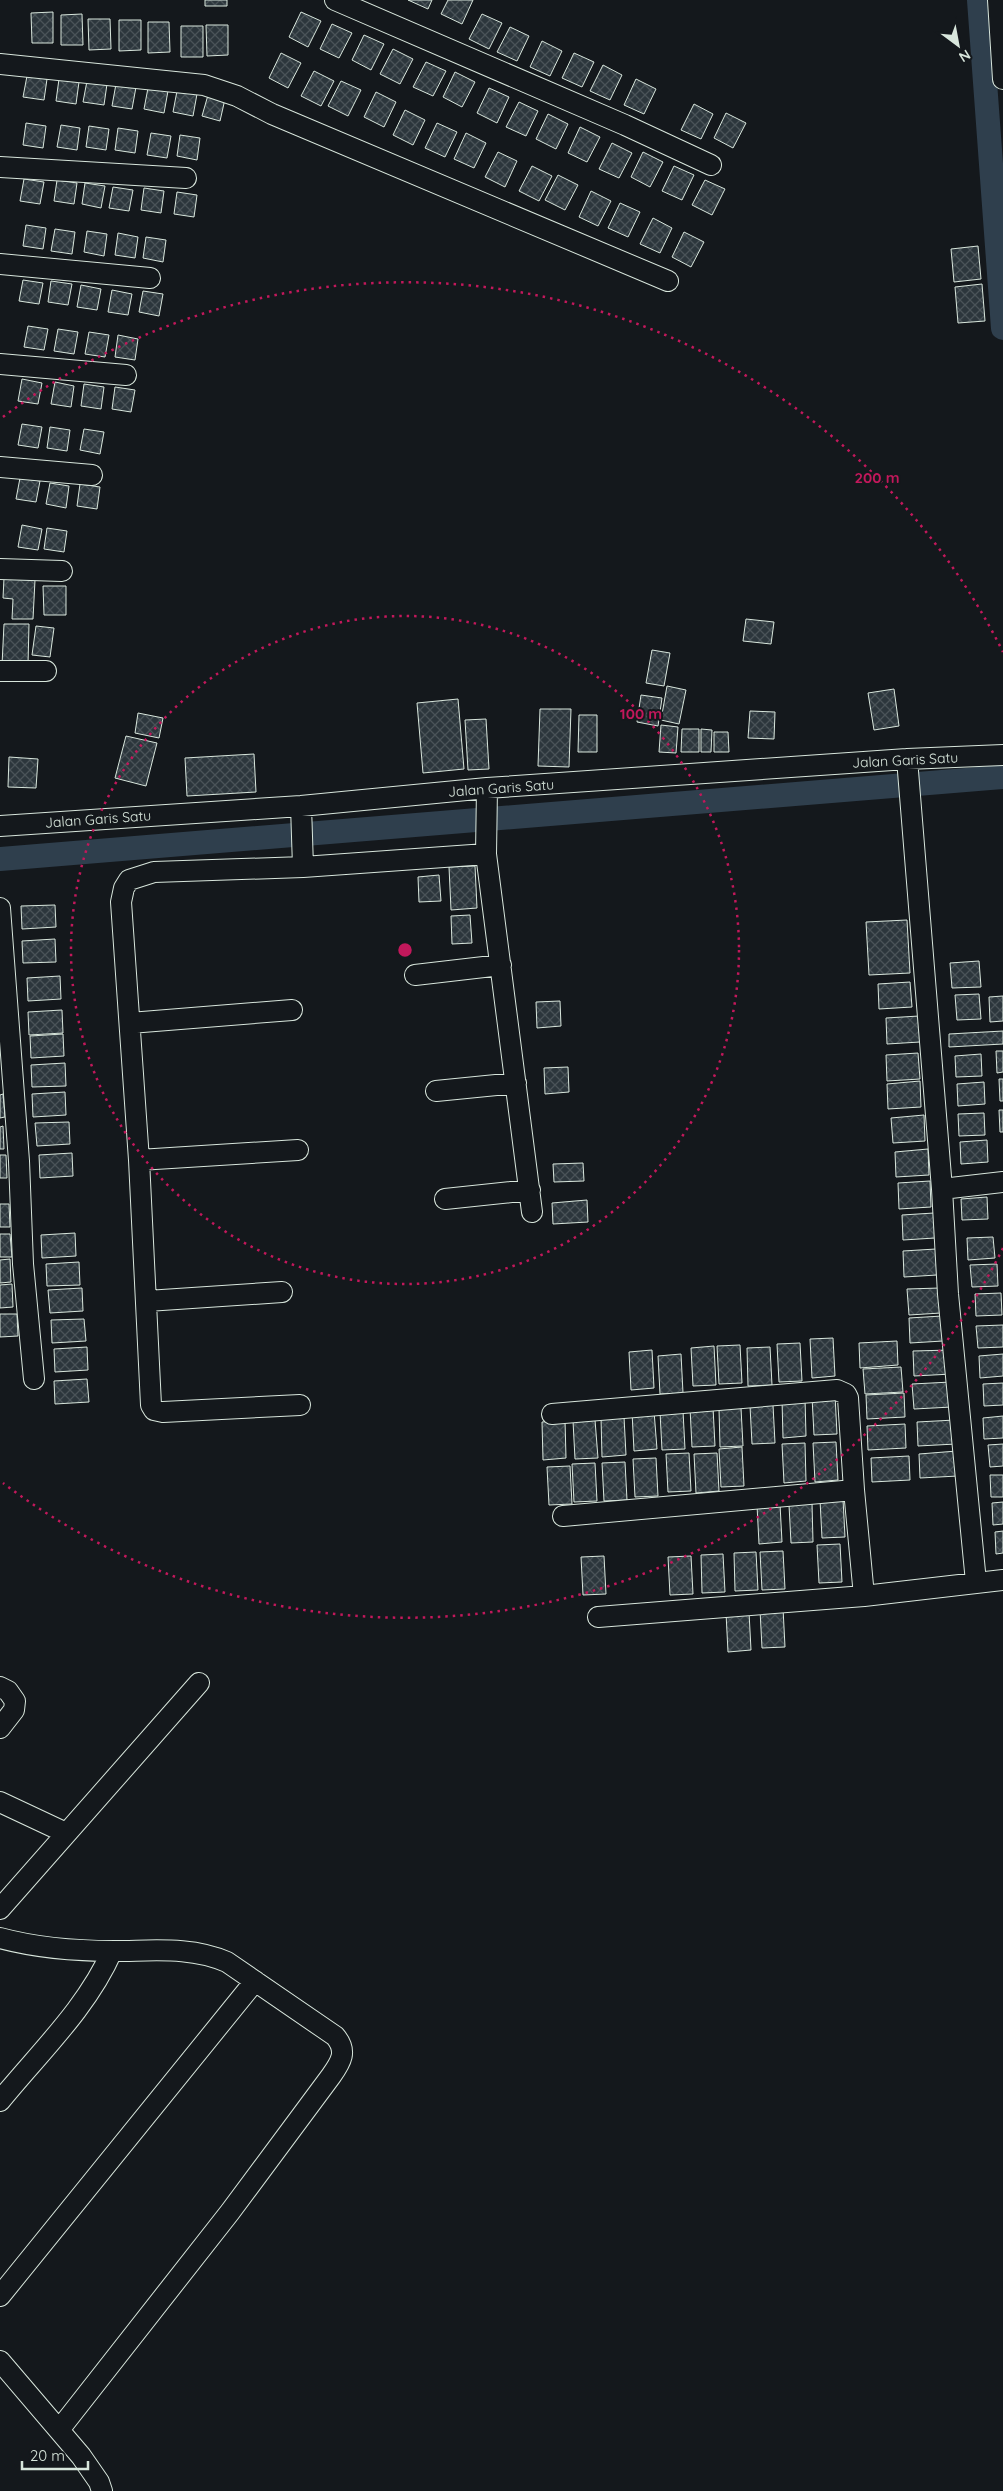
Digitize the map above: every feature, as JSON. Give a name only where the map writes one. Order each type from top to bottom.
[{"type":"street","points":[[336,0],[625,125],[711,165]]},
{"type":"street","points":[[998,0],[1003,79]]},
{"type":"street","points":[[0,64],[204,85],[221,90],[272,114],[668,281]]},
{"type":"street","points":[[0,166],[186,178]]},
{"type":"street","points":[[0,264],[150,278]]},
{"type":"street","points":[[0,364],[126,375]]},
{"type":"street","points":[[0,468],[92,475]]},
{"type":"street","points":[[0,569],[62,571]]},
{"type":"street","points":[[0,671],[46,671]]},
{"type":"street","name":"Jalan Garis Satu","points":[[0,826],[301,811],[486,795],[907,766],[1003,756]]},
{"type":"street","points":[[907,766],[942,1189],[948,1294],[976,1582]]},
{"type":"street","points":[[486,795],[487,847],[532,1212]]},
{"type":"street","points":[[301,811],[303,860]]},
{"type":"street","points":[[300,1405],[163,1412],[154,1410],[151,1406],[139,1160],[121,902],[124,888],[130,880],[142,874],[154,872],[487,847]]},
{"type":"street","points":[[0,908],[19,1161],[23,1264],[34,1379]]},
{"type":"street","points":[[415,975],[501,965]]},
{"type":"street","points":[[130,1022],[292,1010]]},
{"type":"street","points":[[436,1091],[516,1083]]},
{"type":"street","points":[[139,1160],[298,1150]]},
{"type":"street","points":[[942,1189],[1003,1182]]},
{"type":"street","points":[[445,1199],[530,1190]]},
{"type":"street","points":[[146,1301],[282,1292]]},
{"type":"street","points":[[552,1414],[836,1390],[846,1394],[848,1398],[864,1596]]},
{"type":"street","points":[[563,1516],[854,1490]]},
{"type":"street","points":[[598,1617],[864,1596],[1003,1580]]},
{"type":"street","points":[[0,1909],[199,1683]]},
{"type":"street","points":[[0,1687],[8,1691],[16,1701],[14,1710],[0,1728]]},
{"type":"street","points":[[0,1802],[66,1833]]},
{"type":"street","points":[[0,1938],[50,1948],[202,1952],[227,1962],[335,2036],[341,2043],[342,2061],[230,2212],[59,2430]]},
{"type":"street","points":[[0,2101],[84,2001],[101,1976],[112,1951]]},
{"type":"street","points":[[0,2296],[255,1981]]},
{"type":"street","points":[[0,2361],[90,2467],[102,2491]]},
{"type":"building","points":[[205,0],[227,0],[227,6],[205,6]]},
{"type":"building","points":[[408,0],[432,0],[428,9]]},
{"type":"building","points":[[448,0],[473,0],[462,24],[441,14]]},
{"type":"building","points":[[53,12],[53,43],[32,43],[31,13]]},
{"type":"building","points":[[301,12],[321,21],[308,47],[289,37]]},
{"type":"building","points":[[82,14],[83,45],[61,45],[61,15]]},
{"type":"building","points":[[482,14],[502,23],[489,49],[469,39]]},
{"type":"building","points":[[88,19],[110,19],[111,49],[89,50]]},
{"type":"building","points":[[119,20],[141,20],[141,50],[119,51]]},
{"type":"building","points":[[148,22],[169,22],[170,52],[148,53]]},
{"type":"building","points":[[332,24],[352,33],[339,58],[320,49]]},
{"type":"building","points":[[206,25],[228,25],[228,55],[207,56]]},
{"type":"building","points":[[181,26],[203,26],[203,57],[181,57]]},
{"type":"building","points":[[510,27],[529,36],[517,61],[497,52]]},
{"type":"building","points":[[364,35],[384,44],[371,70],[352,60]]},
{"type":"building","points":[[542,41],[562,51],[550,76],[530,67]]},
{"type":"building","points":[[393,49],[413,59],[400,84],[380,74]]},
{"type":"building","points":[[281,53],[301,63],[288,88],[269,78]]},
{"type":"building","points":[[574,53],[594,62],[582,87],[562,78]]},
{"type":"building","points":[[426,62],[446,71],[433,96],[413,87]]},
{"type":"building","points":[[603,65],[622,75],[610,100],[590,91]]},
{"type":"building","points":[[314,71],[334,81],[321,106],[301,96]]},
{"type":"building","points":[[455,72],[475,82],[462,107],[443,97]]},
{"type":"building","points":[[27,76],[47,79],[44,100],[23,97]]},
{"type":"building","points":[[59,79],[79,82],[76,104],[56,101]]},
{"type":"building","points":[[636,79],[656,89],[644,114],[624,105]]},
{"type":"building","points":[[87,81],[107,84],[104,105],[83,102]]},
{"type":"building","points":[[341,81],[361,90],[348,116],[328,106]]},
{"type":"building","points":[[116,84],[136,87],[132,109],[112,106]]},
{"type":"building","points":[[148,88],[168,91],[164,113],[144,109]]},
{"type":"building","points":[[489,88],[509,97],[497,123],[477,113]]},
{"type":"building","points":[[177,91],[197,94],[193,116],[173,112]]},
{"type":"building","points":[[376,92],[396,102],[384,127],[364,117]]},
{"type":"building","points":[[208,95],[225,99],[220,121],[202,116]]},
{"type":"building","points":[[519,102],[538,111],[526,136],[506,127]]},
{"type":"building","points":[[694,104],[713,114],[701,139],[681,130]]},
{"type":"building","points":[[405,110],[425,120],[413,145],[393,135]]},
{"type":"building","points":[[726,113],[746,123],[733,148],[714,138]]},
{"type":"building","points":[[548,114],[568,124],[556,149],[536,139]]},
{"type":"building","points":[[26,123],[46,126],[43,148],[23,145]]},
{"type":"building","points":[[437,123],[457,132],[445,157],[425,148]]},
{"type":"building","points":[[61,125],[80,128],[77,150],[57,147]]},
{"type":"building","points":[[89,126],[109,129],[106,150],[86,147]]},
{"type":"building","points":[[580,127],[600,137],[587,162],[568,153]]},
{"type":"building","points":[[118,128],[138,131],[135,153],[115,150]]},
{"type":"building","points":[[151,133],[171,136],[167,158],[147,155]]},
{"type":"building","points":[[466,133],[486,143],[474,168],[454,159]]},
{"type":"building","points":[[180,135],[200,138],[197,160],[177,156]]},
{"type":"building","points":[[612,143],[632,153],[619,178],[599,169]]},
{"type":"building","points":[[498,152],[517,161],[505,187],[485,177]]},
{"type":"building","points":[[643,152],[663,162],[650,187],[631,177]]},
{"type":"building","points":[[532,166],[552,176],[539,201],[519,191]]},
{"type":"building","points":[[674,166],[694,175],[682,200],[662,191]]},
{"type":"building","points":[[558,175],[578,185],[565,210],[545,200]]},
{"type":"building","points":[[24,179],[44,182],[40,204],[20,201]]},
{"type":"building","points":[[57,180],[77,183],[74,204],[54,201]]},
{"type":"building","points":[[705,180],[725,189],[712,215],[692,205]]},
{"type":"building","points":[[85,183],[105,186],[101,208],[82,204]]},
{"type":"building","points":[[113,187],[133,190],[129,211],[109,208]]},
{"type":"building","points":[[144,188],[164,191],[161,213],[141,210]]},
{"type":"building","points":[[591,191],[611,201],[598,226],[579,217]]},
{"type":"building","points":[[177,192],[197,195],[194,217],[174,214]]},
{"type":"building","points":[[620,203],[640,212],[628,237],[608,228]]},
{"type":"building","points":[[653,218],[672,228],[660,253],[640,244]]},
{"type":"building","points":[[26,225],[46,228],[43,249],[23,246]]},
{"type":"building","points":[[55,229],[75,232],[72,254],[51,251]]},
{"type":"building","points":[[87,231],[107,234],[104,256],[84,252]]},
{"type":"building","points":[[684,232],[704,242],[691,267],[672,257]]},
{"type":"building","points":[[118,233],[138,237],[135,258],[115,255]]},
{"type":"building","points":[[146,237],[166,240],[163,262],[143,258]]},
{"type":"building","points":[[978,246],[981,279],[954,282],[951,249]]},
{"type":"building","points":[[23,280],[43,283],[39,304],[19,301]]},
{"type":"building","points":[[51,281],[72,284],[68,305],[48,302]]},
{"type":"building","points":[[982,284],[985,321],[958,323],[955,287]]},
{"type":"building","points":[[81,285],[101,289],[97,310],[77,307]]},
{"type":"building","points":[[112,290],[132,294],[128,315],[108,312]]},
{"type":"building","points":[[143,291],[163,294],[159,316],[139,312]]},
{"type":"building","points":[[28,326],[48,329],[44,350],[24,347]]},
{"type":"building","points":[[58,329],[78,332],[74,354],[54,351]]},
{"type":"building","points":[[89,332],[109,335],[105,357],[85,354]]},
{"type":"building","points":[[118,335],[138,339],[135,360],[115,357]]},
{"type":"building","points":[[22,379],[42,383],[38,404],[18,401]]},
{"type":"building","points":[[55,382],[74,386],[71,407],[51,404]]},
{"type":"building","points":[[84,384],[104,387],[101,409],[81,406]]},
{"type":"building","points":[[115,387],[135,390],[131,412],[112,409]]},
{"type":"building","points":[[22,424],[42,427],[38,448],[18,445]]},
{"type":"building","points":[[50,427],[70,430],[67,451],[47,448]]},
{"type":"building","points":[[84,429],[104,432],[100,454],[80,450]]},
{"type":"building","points":[[20,478],[40,481],[36,502],[16,499]]},
{"type":"building","points":[[50,483],[69,486],[66,508],[46,504]]},
{"type":"building","points":[[80,484],[100,487],[97,509],[77,506]]},
{"type":"building","points":[[22,525],[42,529],[38,550],[18,547]]},
{"type":"building","points":[[47,528],[67,531],[64,552],[44,549]]},
{"type":"building","points":[[4,578],[35,580],[33,619],[12,619],[13,599],[3,598]]},
{"type":"building","points":[[43,586],[66,586],[66,615],[44,615]]},
{"type":"building","points":[[746,619],[774,622],[771,644],[743,641]]},
{"type":"building","points":[[4,624],[29,624],[28,665],[2,665]]},
{"type":"building","points":[[36,626],[54,628],[50,657],[32,655]]},
{"type":"building","points":[[652,650],[670,653],[664,686],[646,683]]},
{"type":"building","points":[[667,686],[686,690],[679,724],[661,720]]},
{"type":"building","points":[[894,689],[899,726],[874,730],[868,693]]},
{"type":"building","points":[[641,695],[662,698],[658,726],[637,722]]},
{"type":"building","points":[[458,699],[464,769],[423,773],[417,703]]},
{"type":"building","points":[[540,709],[571,709],[569,767],[538,766]]},
{"type":"building","points":[[750,711],[775,712],[774,739],[748,738]]},
{"type":"building","points":[[138,713],[163,718],[159,738],[135,733]]},
{"type":"building","points":[[579,715],[597,715],[597,752],[578,752]]},
{"type":"building","points":[[486,719],[489,769],[468,770],[465,720]]},
{"type":"building","points":[[661,725],[678,727],[676,753],[659,752]]},
{"type":"building","points":[[682,729],[699,729],[699,752],[681,752]]},
{"type":"building","points":[[701,729],[712,730],[711,752],[701,752]]},
{"type":"building","points":[[714,732],[728,732],[729,752],[714,752]]},
{"type":"building","points":[[126,736],[157,743],[146,786],[115,778]]},
{"type":"building","points":[[254,754],[256,792],[187,796],[185,758]]},
{"type":"building","points":[[9,757],[38,759],[36,788],[8,787]]},
{"type":"building","points":[[475,866],[477,908],[451,910],[449,867]]},
{"type":"building","points":[[439,875],[441,901],[419,902],[418,877]]},
{"type":"building","points":[[55,905],[56,927],[22,929],[21,906]]},
{"type":"building","points":[[470,915],[472,943],[452,944],[451,916]]},
{"type":"building","points":[[907,920],[910,973],[869,975],[866,922]]},
{"type":"building","points":[[55,939],[56,962],[23,963],[22,941]]},
{"type":"building","points":[[979,961],[981,987],[952,988],[950,963]]},
{"type":"building","points":[[60,976],[61,999],[28,1001],[27,978]]},
{"type":"building","points":[[910,982],[912,1007],[879,1009],[878,984]]},
{"type":"building","points":[[979,994],[981,1019],[957,1020],[955,995]]},
{"type":"building","points":[[1003,996],[1003,1021],[990,1022],[989,997]]},
{"type":"building","points":[[560,1001],[561,1026],[537,1028],[536,1002]]},
{"type":"building","points":[[62,1010],[63,1033],[29,1035],[28,1012]]},
{"type":"building","points":[[919,1016],[920,1042],[887,1044],[886,1018]]},
{"type":"building","points":[[1003,1031],[1003,1044],[949,1047],[949,1034]]},
{"type":"building","points":[[63,1034],[64,1056],[31,1058],[30,1036]]},
{"type":"building","points":[[996,1051],[1003,1051],[1003,1072],[997,1073]]},
{"type":"building","points":[[918,1053],[920,1079],[887,1081],[886,1055]]},
{"type":"building","points":[[981,1054],[982,1076],[956,1077],[955,1056]]},
{"type":"building","points":[[65,1063],[66,1086],[32,1087],[31,1065]]},
{"type":"building","points":[[568,1067],[569,1092],[545,1094],[544,1068]]},
{"type":"building","points":[[999,1079],[1003,1079],[1003,1101],[1000,1101]]},
{"type":"building","points":[[920,1081],[921,1107],[888,1109],[887,1084]]},
{"type":"building","points":[[984,1082],[985,1104],[958,1106],[957,1084]]},
{"type":"building","points":[[65,1092],[66,1115],[33,1117],[32,1094]]},
{"type":"building","points":[[3,1094],[5,1117],[0,1118],[0,1095]]},
{"type":"building","points":[[999,1110],[1003,1110],[1003,1132],[1000,1132]]},
{"type":"building","points":[[984,1113],[985,1135],[959,1136],[958,1114]]},
{"type":"building","points":[[924,1115],[925,1141],[893,1143],[891,1118]]},
{"type":"building","points":[[69,1122],[70,1144],[37,1146],[35,1123]]},
{"type":"building","points":[[3,1126],[4,1149],[0,1149],[0,1127]]},
{"type":"building","points":[[987,1140],[988,1162],[961,1164],[960,1142]]},
{"type":"building","points":[[928,1149],[929,1175],[896,1177],[895,1152]]},
{"type":"building","points":[[72,1153],[73,1176],[40,1178],[39,1155]]},
{"type":"building","points":[[0,1155],[6,1155],[7,1178],[0,1178]]},
{"type":"building","points":[[583,1163],[584,1181],[554,1182],[553,1164]]},
{"type":"building","points":[[930,1181],[931,1207],[899,1209],[898,1183]]},
{"type":"building","points":[[987,1197],[988,1219],[962,1220],[961,1199]]},
{"type":"building","points":[[587,1200],[588,1222],[553,1224],[552,1203]]},
{"type":"building","points":[[0,1204],[9,1204],[10,1227],[0,1227]]},
{"type":"building","points":[[934,1213],[935,1238],[903,1240],[902,1215]]},
{"type":"building","points":[[75,1233],[76,1256],[42,1258],[41,1235]]},
{"type":"building","points":[[0,1234],[10,1234],[12,1257],[0,1257]]},
{"type":"building","points":[[993,1237],[995,1258],[968,1260],[967,1238]]},
{"type":"building","points":[[936,1249],[937,1275],[904,1277],[903,1251]]},
{"type":"building","points":[[10,1259],[11,1282],[0,1283],[0,1260]]},
{"type":"building","points":[[79,1262],[80,1285],[47,1286],[46,1264]]},
{"type":"building","points":[[997,1264],[998,1286],[972,1287],[970,1265]]},
{"type":"building","points":[[12,1284],[13,1307],[0,1308],[0,1285]]},
{"type":"building","points":[[82,1288],[83,1311],[50,1313],[48,1290]]},
{"type":"building","points":[[940,1288],[941,1313],[909,1315],[907,1289]]},
{"type":"building","points":[[1001,1293],[1002,1315],[976,1316],[975,1294]]},
{"type":"building","points":[[0,1314],[17,1314],[18,1336],[0,1337]]},
{"type":"building","points":[[942,1316],[943,1341],[910,1343],[909,1318]]},
{"type":"building","points":[[84,1319],[86,1341],[52,1343],[51,1320]]},
{"type":"building","points":[[1003,1325],[1003,1347],[978,1348],[976,1326]]},
{"type":"building","points":[[833,1338],[835,1376],[812,1378],[810,1339]]},
{"type":"building","points":[[897,1341],[898,1365],[860,1368],[859,1343]]},
{"type":"building","points":[[800,1343],[802,1381],[779,1382],[777,1344]]},
{"type":"building","points":[[740,1345],[742,1383],[719,1384],[717,1346]]},
{"type":"building","points":[[714,1346],[716,1385],[693,1386],[691,1348]]},
{"type":"building","points":[[87,1347],[88,1370],[55,1372],[54,1349]]},
{"type":"building","points":[[770,1347],[772,1385],[748,1386],[747,1348]]},
{"type":"building","points":[[652,1350],[654,1388],[631,1390],[629,1352]]},
{"type":"building","points":[[951,1350],[952,1374],[914,1376],[913,1351]]},
{"type":"building","points":[[681,1354],[683,1393],[660,1394],[658,1356]]},
{"type":"building","points":[[1003,1354],[1003,1376],[980,1378],[979,1356]]},
{"type":"building","points":[[901,1367],[903,1392],[865,1394],[863,1369]]},
{"type":"building","points":[[87,1379],[89,1402],[55,1404],[54,1381]]},
{"type":"building","points":[[951,1382],[952,1407],[914,1409],[912,1384]]},
{"type":"building","points":[[1003,1383],[1003,1405],[984,1406],[983,1384]]},
{"type":"building","points":[[904,1393],[905,1417],[867,1419],[866,1395]]},
{"type":"building","points":[[835,1395],[837,1434],[814,1435],[812,1397]]},
{"type":"building","points":[[805,1398],[806,1436],[783,1438],[782,1400]]},
{"type":"building","points":[[773,1405],[775,1443],[752,1444],[750,1406]]},
{"type":"building","points":[[713,1407],[715,1446],[692,1447],[690,1408]]},
{"type":"building","points":[[741,1408],[743,1446],[720,1447],[719,1409]]},
{"type":"building","points":[[654,1411],[657,1449],[634,1451],[632,1412]]},
{"type":"building","points":[[683,1411],[685,1449],[662,1450],[660,1412]]},
{"type":"building","points":[[1003,1416],[1003,1438],[984,1439],[983,1418]]},
{"type":"building","points":[[624,1417],[626,1455],[602,1457],[601,1418]]},
{"type":"building","points":[[565,1420],[566,1458],[543,1460],[542,1422]]},
{"type":"building","points":[[595,1420],[598,1458],[575,1459],[573,1421]]},
{"type":"building","points":[[955,1420],[956,1444],[918,1446],[917,1422]]},
{"type":"building","points":[[905,1424],[906,1448],[868,1450],[867,1426]]},
{"type":"building","points":[[836,1442],[838,1480],[815,1482],[813,1443]]},
{"type":"building","points":[[805,1443],[806,1481],[784,1483],[782,1444]]},
{"type":"building","points":[[1003,1444],[1003,1466],[990,1467],[988,1445]]},
{"type":"building","points":[[742,1447],[744,1486],[721,1487],[719,1449]]},
{"type":"building","points":[[957,1451],[958,1476],[920,1478],[919,1454]]},
{"type":"building","points":[[689,1453],[691,1491],[668,1492],[666,1454]]},
{"type":"building","points":[[717,1453],[719,1491],[696,1493],[694,1454]]},
{"type":"building","points":[[909,1456],[910,1480],[872,1482],[871,1458]]},
{"type":"building","points":[[656,1458],[658,1496],[635,1497],[633,1459]]},
{"type":"building","points":[[625,1462],[627,1500],[604,1501],[602,1463]]},
{"type":"building","points":[[595,1463],[597,1501],[574,1502],[572,1464]]},
{"type":"building","points":[[570,1466],[572,1504],[549,1505],[547,1467]]},
{"type":"building","points":[[990,1475],[1003,1475],[1003,1497],[991,1497]]},
{"type":"building","points":[[843,1499],[845,1537],[822,1538],[820,1500]]},
{"type":"building","points":[[1003,1502],[1003,1524],[993,1525],[992,1503]]},
{"type":"building","points":[[812,1503],[813,1542],[791,1543],[789,1505]]},
{"type":"building","points":[[780,1504],[782,1542],[759,1544],[757,1505]]},
{"type":"building","points":[[1003,1531],[1003,1553],[996,1554],[995,1532]]},
{"type":"building","points":[[840,1544],[842,1582],[819,1583],[817,1545]]},
{"type":"building","points":[[783,1551],[785,1589],[762,1590],[760,1552]]},
{"type":"building","points":[[756,1552],[758,1590],[735,1591],[734,1553]]},
{"type":"building","points":[[723,1554],[725,1592],[702,1593],[701,1555]]},
{"type":"building","points":[[604,1556],[606,1594],[583,1595],[581,1557]]},
{"type":"building","points":[[691,1556],[693,1594],[670,1595],[668,1557]]},
{"type":"building","points":[[783,1608],[785,1647],[762,1648],[760,1610]]},
{"type":"building","points":[[749,1612],[751,1650],[728,1652],[726,1613]]},
{"type":"waterway","points":[[979,0],[1003,328]]},
{"type":"waterway","points":[[0,859],[1003,777]]}]
